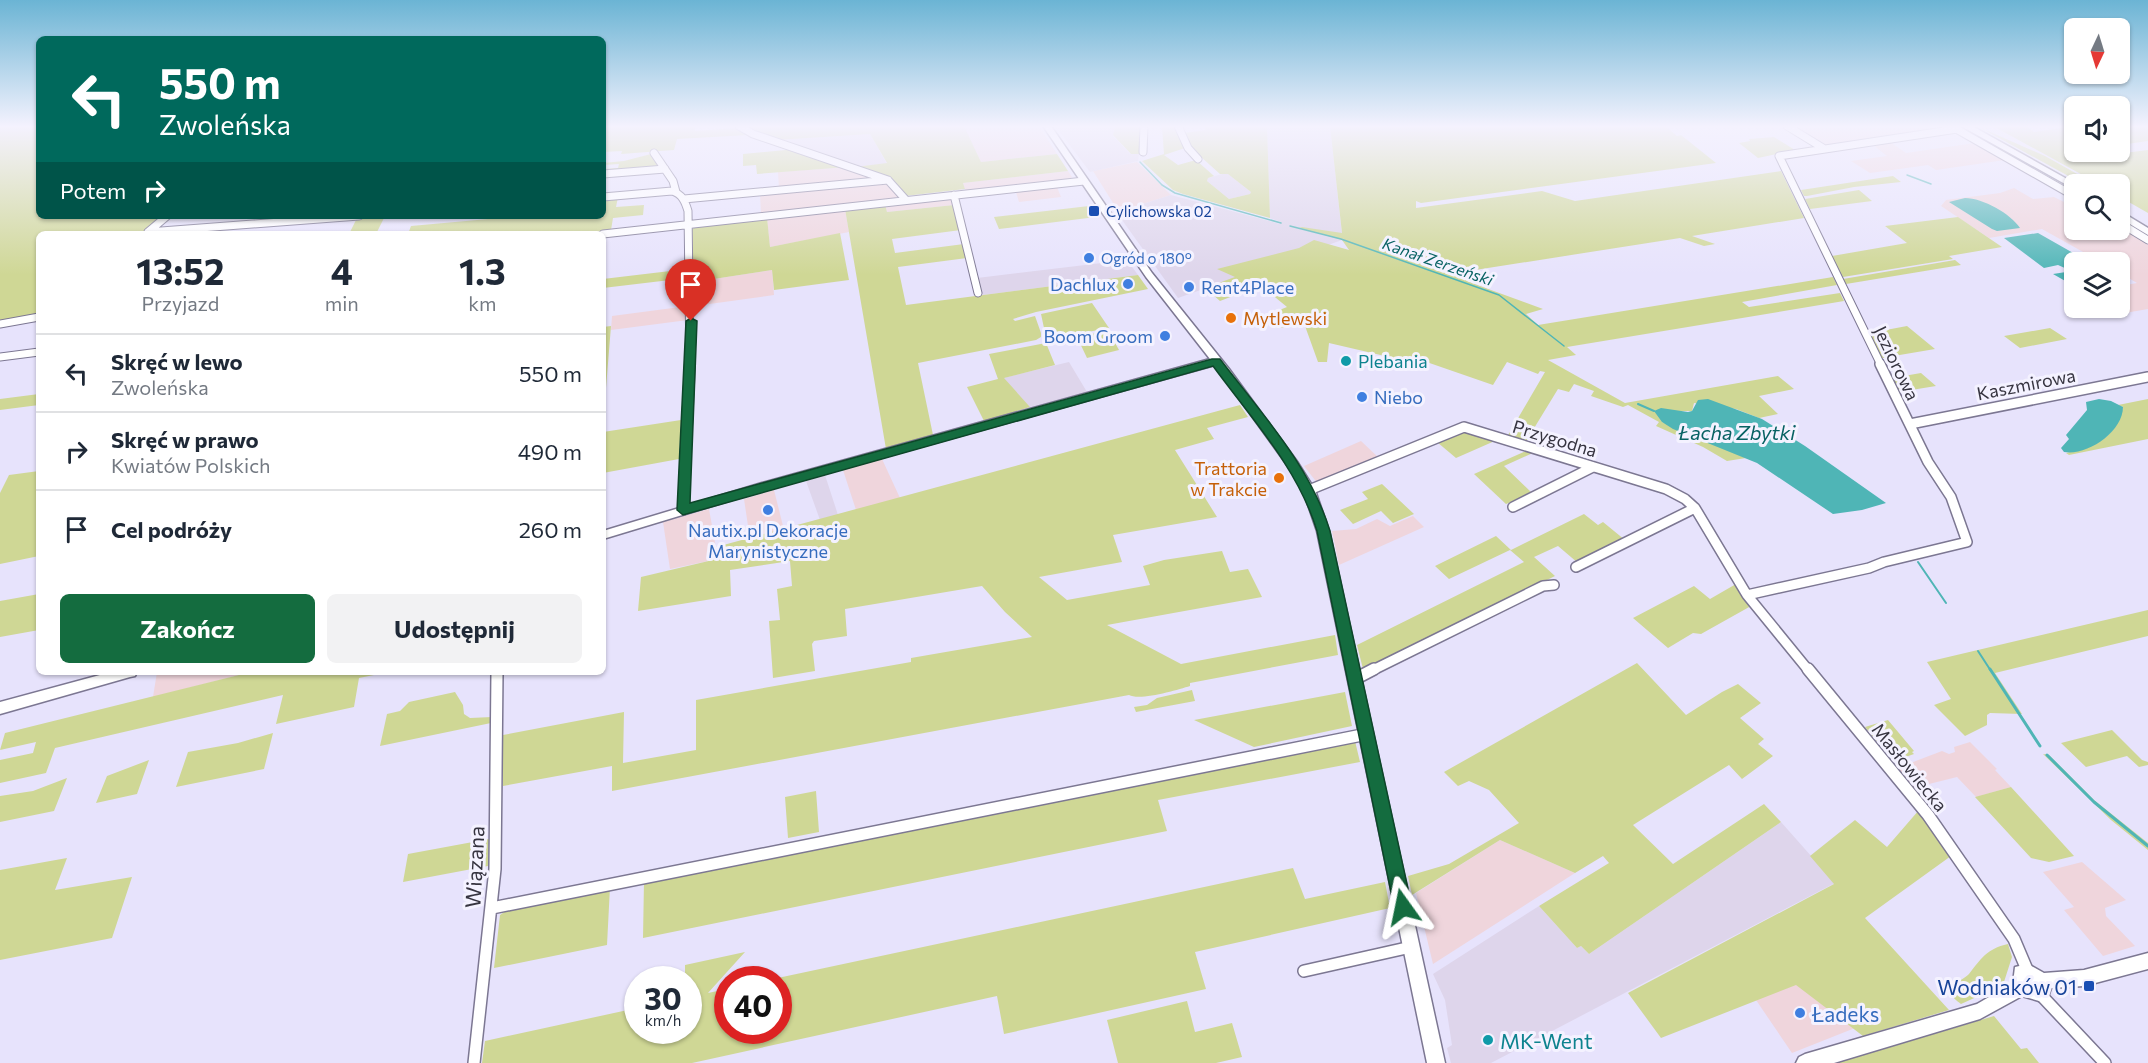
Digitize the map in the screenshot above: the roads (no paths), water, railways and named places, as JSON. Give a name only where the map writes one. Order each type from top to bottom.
[{"type":"street","points":[[671,176],[676,192],[684,199],[688,211],[691,276],[691,345],[683,510]]},
{"type":"street","points":[[875,176],[888,180],[906,200]]},
{"type":"street","points":[[1080,176],[1154,283],[1216,361],[1294,466],[1309,490],[1323,531],[1436,1063]]},
{"type":"street","name":"Jeziorowa","points":[[1747,595],[1967,542],[1951,497],[1928,462],[1789,176]]},
{"type":"street","points":[[2040,176],[2064,190]]},
{"type":"street","points":[[2050,176],[2064,183]]},
{"type":"street","points":[[684,199],[888,180]]},
{"type":"street","points":[[606,234],[1084,181]]},
{"type":"street","points":[[606,196],[676,192]]},
{"type":"street","points":[[954,195],[978,292]]},
{"type":"street","points":[[2130,215],[2148,226]]},
{"type":"street","points":[[149,231],[163,219]]},
{"type":"street","points":[[186,231],[324,219]]},
{"type":"street","points":[[2130,220],[2148,231]]},
{"type":"street","points":[[2130,229],[2148,240]]},
{"type":"street","points":[[0,324],[36,318]]},
{"type":"street","points":[[0,357],[36,352]]},
{"type":"street","points":[[606,534],[683,510],[1216,361]]},
{"type":"street","name":"Kaszmirowa","points":[[1910,424],[2148,377]]},
{"type":"street","name":"Przygodna","points":[[1309,490],[1464,427],[1666,489],[1685,499],[1695,508],[1747,595]]},
{"type":"street","points":[[1513,507],[1593,467]]},
{"type":"street","points":[[1576,567],[1695,508]]},
{"type":"street","points":[[1355,679],[1543,586],[1554,585]]},
{"type":"street","name":"Masłowiecka","points":[[1747,595],[1928,815],[2014,939],[2033,983],[2104,1063]]},
{"type":"street","points":[[0,708],[119,675]]},
{"type":"street","name":"Wiązana","points":[[474,1063],[492,908],[496,815],[497,675]]},
{"type":"street","points":[[492,908],[1367,734]]},
{"type":"street","points":[[1304,971],[1411,946]]},
{"type":"street","points":[[1805,1063],[1980,1011],[2033,983],[2100,975],[2148,961]]},
{"type":"water","points":[[1965,198],[1996,208],[2010,217],[2020,228],[1997,231],[1949,202]]},
{"type":"water","points":[[2038,233],[2071,252],[2064,252],[2064,268],[2058,265],[2044,268],[2004,238]]},
{"type":"water","points":[[2064,272],[2064,280],[2053,274]]},
{"type":"water","name":"Łacha Zbytki","points":[[1708,399],[1762,419],[1886,503],[1862,510],[1833,514],[1757,463],[1673,429],[1662,422],[1654,411],[1661,408],[1688,412],[1692,411],[1698,400]]},
{"type":"water","points":[[2099,399],[2111,401],[2123,407],[2117,425],[2093,446],[2083,450],[2064,452],[2061,448],[2069,439],[2066,435],[2087,410],[2086,402]]},
{"type":"waterway","name":"Kanał Zerzeński","points":[[1153,176],[1175,193],[1281,223]]},
{"type":"waterway","points":[[1909,176],[1931,184]]},
{"type":"waterway","name":"Kanał Zerzeński","points":[[1290,226],[1341,239],[1499,295],[1564,346]]},
{"type":"waterway","name":"Kanał Zerzeński","points":[[1638,404],[1654,411]]},
{"type":"waterway","name":"Kanał Zerzeński","points":[[1918,562],[1946,603]]},
{"type":"waterway","name":"Kanał Zerzeński","points":[[1978,651],[1991,671]]},
{"type":"waterway","name":"Kanał Zerzeński","points":[[1990,669],[2040,746]]},
{"type":"waterway","name":"Kanał Zerzeński","points":[[2047,755],[2094,802],[2148,846]]},
{"type":"place","name":"Cylichowska 02","points":[[1094,211]]},
{"type":"place","name":"Ogród o 180⁰","points":[[1089,258]]},
{"type":"place","name":"Dachlux","points":[[1128,284]]},
{"type":"place","name":"Rent4Place","points":[[1189,287]]},
{"type":"place","name":"Mytlewski","points":[[1231,318]]},
{"type":"place","name":"Boom Groom","points":[[1165,336]]},
{"type":"place","name":"Plebania","points":[[1346,361]]},
{"type":"place","name":"Niebo","points":[[1362,397]]},
{"type":"place","name":"Trattoria w Trakcie","points":[[1279,478]]},
{"type":"place","name":"Nautix.pl Dekoracje Marynistyczne","points":[[768,510]]},
{"type":"place","name":"Wodniaków 01","points":[[2089,986]]},
{"type":"place","name":"Ładeks","points":[[1800,1013]]},
{"type":"place","name":"MK-Went","points":[[1488,1040]]}]
